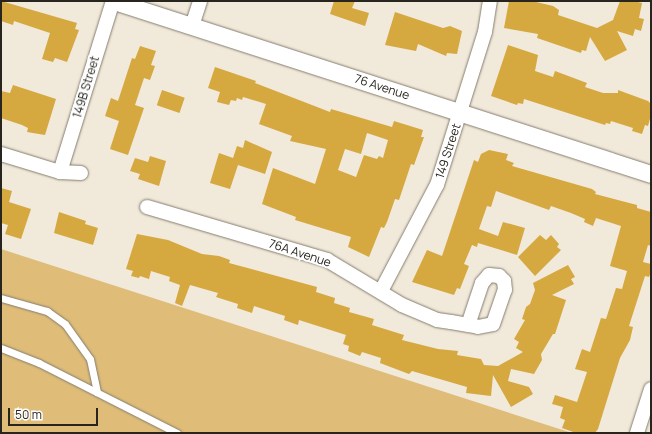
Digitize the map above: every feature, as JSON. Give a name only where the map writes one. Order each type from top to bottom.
[{"type":"street","name":"76 Avenue","points":[[113,1],[651,174]]},
{"type":"street","name":"149B Street","points":[[60,172],[113,1]]},
{"type":"street","points":[[192,26],[200,1]]},
{"type":"street","name":"149 Street","points":[[381,291],[434,193],[485,32],[490,1]]},
{"type":"street","points":[[1,154],[60,172],[81,174]]},
{"type":"street","name":"76A Avenue","points":[[147,207],[327,260],[424,316],[468,325]]},
{"type":"street","points":[[637,433],[651,389]]},
{"type":"lane","points":[[1,298],[47,311],[65,324],[90,359],[97,392]]},
{"type":"lane","points":[[1,348],[39,363],[177,433]]},
{"type":"shaded area","points":[[1,249],[572,433],[1,433]]},
{"type":"building","points":[[1,1],[77,23],[75,29],[79,30],[67,62],[55,58],[53,62],[42,59],[50,33],[14,21],[13,25],[1,21]]},
{"type":"building","points":[[334,1],[355,1],[352,8],[369,13],[365,26],[330,14]]},
{"type":"building","points":[[509,1],[532,1],[553,6],[559,10],[558,15],[597,28],[613,20],[620,1],[634,1],[642,3],[639,18],[644,19],[641,31],[635,29],[633,36],[617,31],[627,50],[605,61],[590,37],[586,51],[582,50],[581,53],[537,38],[538,34],[504,28]]},
{"type":"building","points":[[395,12],[443,28],[450,26],[462,31],[457,54],[447,53],[446,56],[418,44],[416,51],[385,45]]},
{"type":"building","points":[[508,45],[538,55],[535,71],[553,77],[555,71],[587,83],[585,87],[603,93],[618,93],[618,90],[648,101],[651,104],[651,115],[648,126],[645,125],[642,134],[632,131],[633,128],[611,121],[610,124],[606,123],[605,125],[524,99],[523,104],[518,103],[517,105],[491,96]]},
{"type":"building","points":[[140,46],[156,51],[151,65],[155,66],[150,80],[144,78],[135,105],[144,108],[128,155],[110,149],[119,121],[105,116],[111,98],[118,101],[132,58],[135,59]]},
{"type":"building","points":[[215,67],[256,81],[255,83],[330,112],[331,109],[392,127],[394,121],[423,130],[421,137],[424,137],[414,165],[411,164],[399,200],[395,199],[387,222],[384,228],[381,227],[369,257],[348,247],[351,237],[295,220],[296,217],[262,204],[273,168],[315,184],[326,149],[290,141],[292,136],[259,124],[266,104],[243,97],[242,100],[237,98],[236,101],[231,100],[229,105],[217,102],[220,92],[208,88]],"holes":[[[367,133],[388,140],[383,158],[379,156],[377,159],[364,155],[356,177],[338,170],[345,149],[361,154]]]},
{"type":"building","points":[[13,85],[56,99],[45,135],[27,132],[28,128],[1,118],[1,91],[10,93]]},
{"type":"building","points":[[162,90],[185,98],[179,113],[157,105]]},
{"type":"building","points":[[245,140],[272,152],[265,174],[238,165],[230,189],[210,183],[219,153],[233,158],[237,146],[243,148]]},
{"type":"building","points":[[489,150],[508,154],[506,160],[514,163],[512,166],[592,189],[596,192],[595,194],[637,205],[637,208],[651,212],[651,246],[648,245],[643,262],[651,264],[651,272],[649,277],[645,276],[629,326],[633,327],[630,340],[620,358],[598,429],[595,433],[576,433],[562,428],[565,420],[560,418],[563,407],[552,404],[555,395],[577,402],[587,372],[575,369],[582,349],[590,352],[601,318],[606,319],[616,288],[622,289],[627,271],[610,266],[621,226],[596,218],[593,226],[584,222],[585,219],[571,213],[551,206],[549,210],[496,191],[491,207],[487,206],[479,229],[498,236],[503,222],[525,228],[517,255],[478,243],[477,247],[472,245],[464,264],[469,266],[460,289],[457,288],[454,295],[412,282],[427,250],[442,256],[474,160],[478,162],[481,154]]},
{"type":"building","points":[[150,156],[166,161],[159,186],[138,179],[140,174],[130,171],[135,158],[148,162]]},
{"type":"building","points":[[1,188],[12,191],[9,202],[31,209],[21,239],[5,234],[8,225],[1,223]]},
{"type":"building","points":[[59,212],[86,221],[85,224],[98,228],[93,245],[54,233]]},
{"type":"building","points":[[137,234],[168,240],[202,254],[219,256],[230,260],[229,263],[317,287],[316,292],[335,298],[334,303],[350,308],[349,312],[374,319],[372,325],[404,335],[402,340],[438,349],[458,351],[457,355],[481,359],[484,365],[498,366],[523,352],[516,348],[519,342],[514,339],[525,320],[522,319],[526,307],[530,304],[535,290],[533,283],[568,265],[575,277],[571,279],[574,284],[552,295],[566,300],[555,334],[553,334],[541,354],[542,360],[534,374],[511,369],[508,381],[529,387],[533,394],[511,407],[493,375],[491,396],[466,393],[467,387],[412,371],[409,374],[380,363],[381,358],[362,352],[360,356],[348,351],[349,346],[343,344],[346,335],[299,320],[298,325],[284,320],[285,316],[254,306],[252,313],[237,308],[238,304],[216,297],[218,293],[190,285],[182,306],[175,303],[180,285],[169,281],[170,277],[151,271],[149,279],[140,276],[139,278],[131,276],[133,271],[126,269]]},
{"type":"building","points":[[540,235],[546,240],[551,235],[559,244],[557,247],[561,250],[535,276],[518,257]]}]
